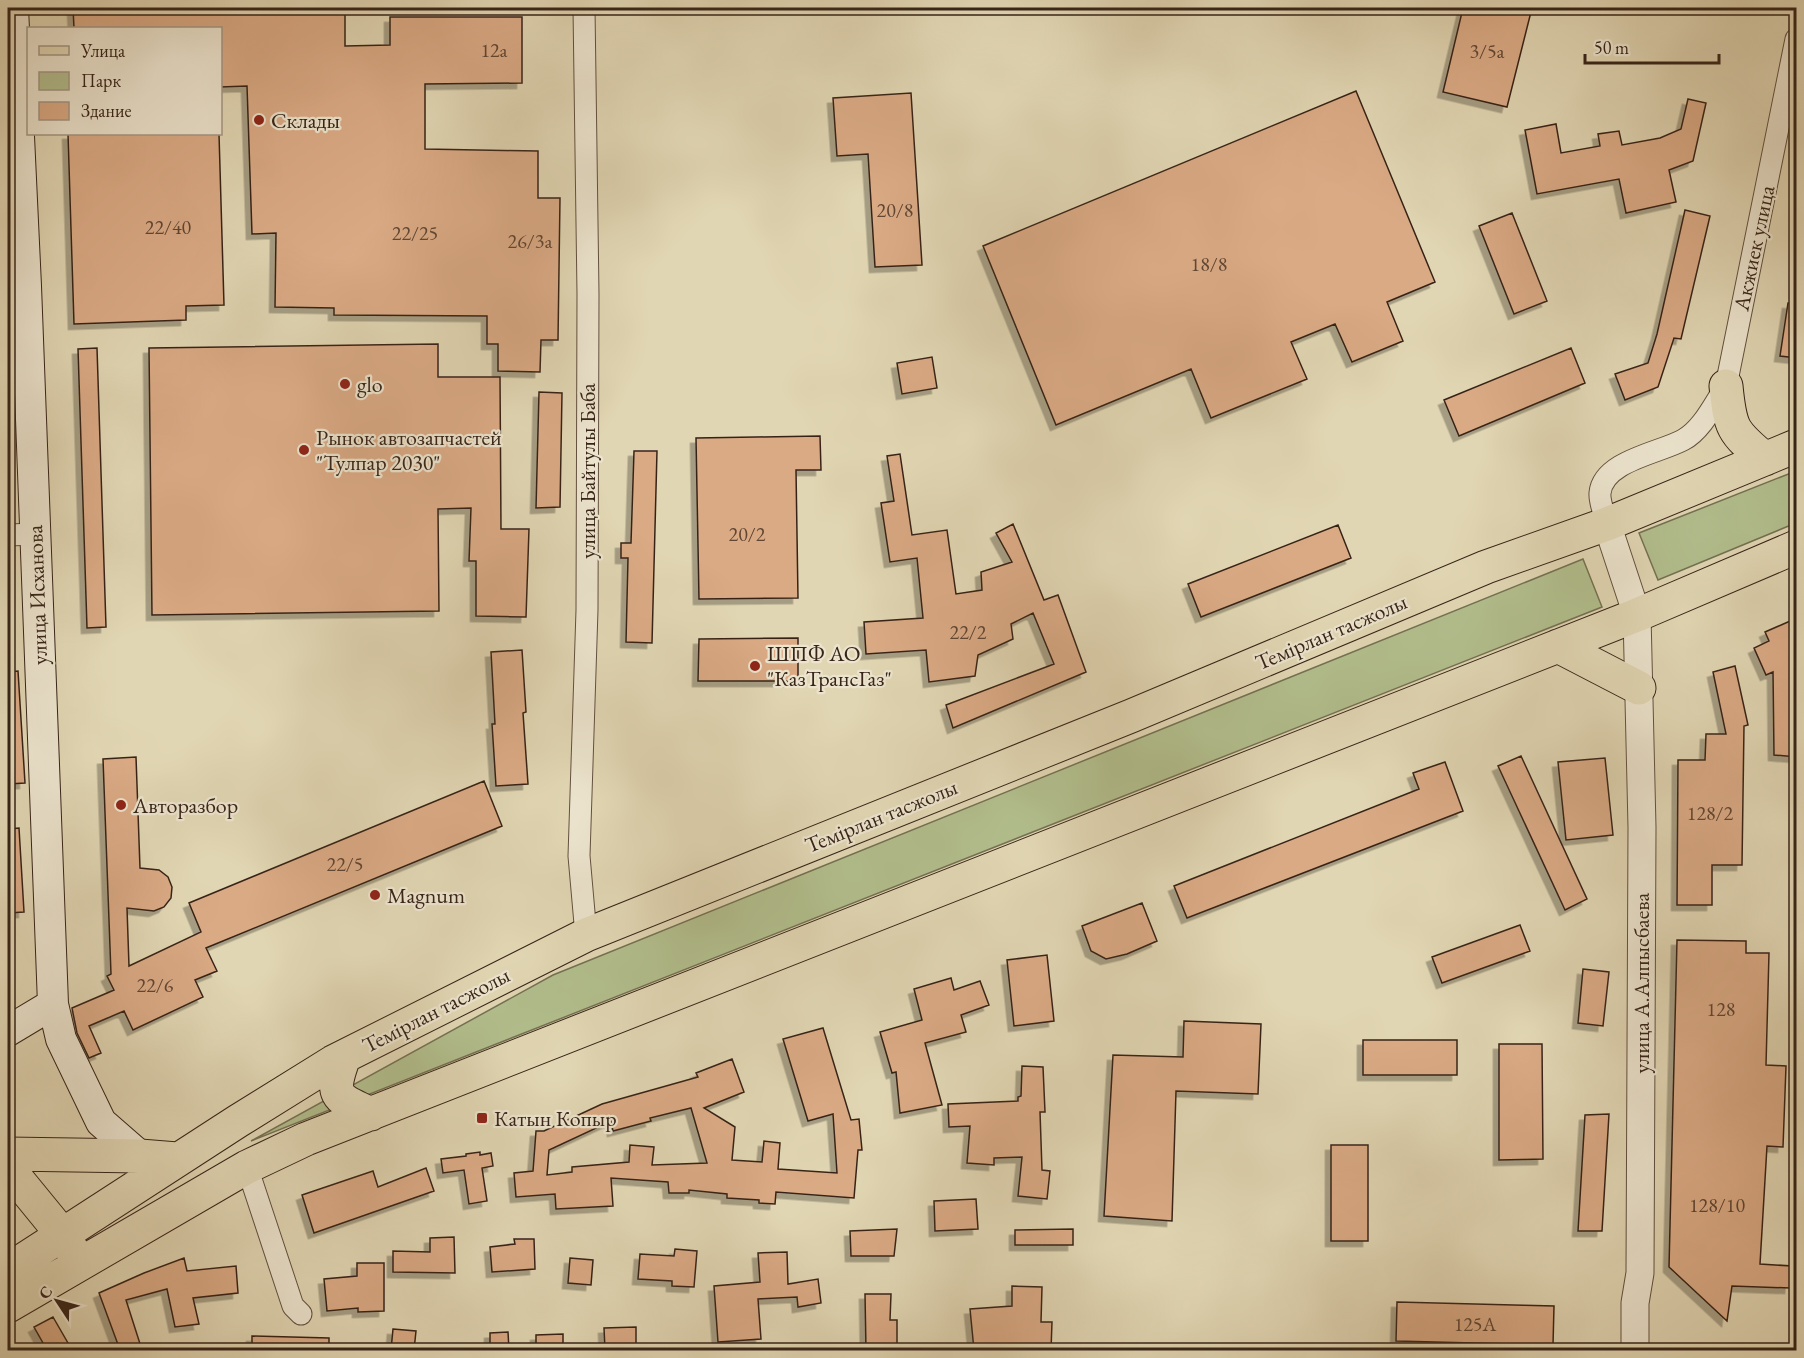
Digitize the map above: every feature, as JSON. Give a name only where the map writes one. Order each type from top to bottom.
[{"type":"main road","name":"улица Исханова","points":[[13,8],[11,46],[22,534],[52,1004],[61,1040],[101,1122],[140,1156]]},
{"type":"main road","points":[[1726,386],[1729,418],[1734,431],[1765,459]]},
{"type":"main road","name":"Темірлан тасжолы","points":[[8,1306],[62,1254],[177,1160],[344,1057],[586,935],[1131,716],[1486,567],[1607,524],[1797,446]]},
{"type":"main road","name":"Темірлан тасжолы","points":[[8,1270],[62,1254],[306,1139],[1637,615],[1797,547]]},
{"type":"main road","points":[[1558,646],[1639,688]]},
{"type":"main road","points":[[8,1031],[52,1004]]},
{"type":"main road","points":[[344,1057],[336,1080],[336,1089],[352,1105],[371,1114]]},
{"type":"main road","points":[[8,1154],[140,1156],[177,1160]]},
{"type":"main road","points":[[8,1168],[62,1254]]},
{"type":"main road","points":[[8,1204],[62,1254]]},
{"type":"street","name":"улица Байтулы Баба","points":[[584,8],[588,294],[587,599],[579,856],[586,935]]},
{"type":"street","name":"Акжиек улица","points":[[1726,386],[1797,39]]},
{"type":"street","points":[[1607,524],[1600,494],[1609,474],[1620,466],[1684,440],[1705,419],[1726,386]]},
{"type":"street","name":"улица А.Алпысбаева","points":[[1607,524],[1637,615],[1642,827],[1641,1273],[1635,1303],[1635,1350]]},
{"type":"street","points":[[248,1167],[293,1306],[301,1314]]},
{"type":"green space","points":[[1796,471],[1796,523],[1658,580],[1639,533]]},
{"type":"green space","points":[[1583,559],[1602,607],[251,1141],[553,975]]},
{"type":"building","points":[[73,8],[345,8],[345,46],[390,45],[390,17],[522,17],[522,83],[425,84],[425,149],[538,151],[538,198],[560,198],[558,340],[541,340],[540,372],[498,371],[498,344],[487,344],[487,316],[334,315],[334,308],[275,307],[276,233],[252,234],[247,86],[222,87],[222,27],[74,27]]},
{"type":"building","points":[[1463,8],[1532,8],[1507,107],[1443,92]]},
{"type":"building","points":[[1356,91],[1435,282],[1387,302],[1403,341],[1352,362],[1335,324],[1291,342],[1307,379],[1211,418],[1191,369],[1056,425],[983,246]]},
{"type":"building","points":[[911,93],[922,265],[875,267],[868,154],[837,156],[833,98]]},
{"type":"building","points":[[1688,99],[1706,103],[1693,161],[1669,170],[1676,202],[1626,213],[1619,179],[1537,194],[1525,130],[1556,124],[1561,153],[1600,146],[1598,134],[1619,131],[1622,145],[1660,138],[1681,129]]},
{"type":"building","points":[[68,135],[219,135],[224,305],[186,306],[186,320],[74,324]]},
{"type":"building","points":[[1685,210],[1710,216],[1681,339],[1674,338],[1658,387],[1625,400],[1615,374],[1648,363],[1657,334]]},
{"type":"building","points":[[1512,213],[1547,301],[1514,314],[1479,226]]},
{"type":"building","points":[[1788,303],[1797,304],[1797,358],[1780,356]]},
{"type":"building","points":[[438,344],[438,377],[500,377],[501,529],[529,529],[526,617],[476,616],[476,561],[469,561],[471,508],[438,509],[439,611],[152,615],[149,348]]},
{"type":"building","points":[[97,348],[106,627],[87,628],[78,349]]},
{"type":"building","points":[[1571,348],[1585,383],[1459,436],[1444,400]]},
{"type":"building","points":[[932,357],[937,388],[902,394],[897,363]]},
{"type":"building","points":[[539,392],[562,393],[560,507],[536,508]]},
{"type":"building","points":[[820,436],[821,470],[796,470],[798,598],[699,599],[696,438]]},
{"type":"building","points":[[634,451],[657,451],[652,643],[626,642],[628,558],[621,558],[621,543],[631,543]]},
{"type":"building","points":[[900,454],[912,535],[947,530],[956,594],[982,590],[981,572],[1012,562],[996,533],[1013,524],[1044,600],[1058,595],[1086,672],[953,728],[946,705],[1054,664],[1033,613],[1011,624],[1013,639],[978,655],[975,676],[929,682],[926,650],[866,654],[864,622],[923,618],[917,558],[890,562],[881,503],[894,501],[887,456]]},
{"type":"building","points":[[1338,525],[1351,558],[1201,617],[1188,584]]},
{"type":"building","points":[[1797,618],[1797,757],[1774,755],[1773,672],[1766,675],[1754,648],[1769,641],[1765,632]]},
{"type":"building","points":[[798,638],[798,681],[698,681],[699,639]]},
{"type":"building","points":[[522,650],[526,712],[523,713],[528,784],[496,786],[491,652]]},
{"type":"building","points":[[1735,666],[1748,725],[1744,726],[1742,865],[1712,865],[1712,905],[1677,905],[1678,760],[1705,760],[1706,734],[1726,734],[1713,672]]},
{"type":"building","points":[[18,671],[25,783],[8,784],[8,672]]},
{"type":"building","points":[[1521,756],[1587,899],[1565,910],[1498,766]]},
{"type":"building","points":[[136,757],[140,868],[159,870],[168,877],[172,887],[171,898],[164,907],[154,911],[127,908],[129,966],[201,932],[189,903],[484,781],[502,826],[206,948],[217,971],[195,980],[203,997],[133,1030],[124,1011],[89,1026],[101,1053],[89,1058],[77,1033],[72,1008],[114,990],[107,976],[111,974],[103,759]]},
{"type":"building","points":[[1605,758],[1613,835],[1566,840],[1558,762]]},
{"type":"building","points":[[1445,762],[1463,811],[1187,918],[1174,886],[1419,789],[1413,773]]},
{"type":"building","points":[[19,828],[24,912],[8,913],[8,829]]},
{"type":"building","points":[[1142,903],[1157,941],[1127,954],[1106,959],[1091,951],[1082,926]]},
{"type":"building","points":[[1520,925],[1530,951],[1442,983],[1432,957]]},
{"type":"building","points":[[1677,940],[1746,941],[1746,953],[1769,953],[1766,1065],[1786,1066],[1783,1147],[1767,1146],[1760,1264],[1792,1266],[1790,1288],[1732,1286],[1727,1321],[1669,1267]]},
{"type":"building","points":[[1047,955],[1054,1021],[1014,1026],[1007,960]]},
{"type":"building","points":[[1583,969],[1609,972],[1603,1026],[1578,1023]]},
{"type":"building","points":[[951,978],[954,990],[980,981],[989,1005],[961,1015],[966,1032],[925,1043],[942,1105],[900,1113],[896,1072],[892,1073],[880,1032],[922,1020],[914,989]]},
{"type":"building","points":[[1184,1021],[1261,1024],[1258,1094],[1176,1091],[1172,1221],[1104,1216],[1113,1055],[1183,1057]]},
{"type":"building","points":[[823,1028],[851,1120],[859,1119],[862,1150],[858,1150],[854,1198],[776,1192],[775,1204],[759,1203],[759,1200],[727,1198],[727,1194],[689,1190],[689,1193],[669,1193],[668,1182],[611,1178],[613,1206],[556,1209],[555,1194],[516,1197],[514,1173],[533,1171],[536,1131],[544,1131],[602,1104],[698,1077],[696,1073],[732,1059],[744,1092],[704,1108],[735,1127],[732,1160],[762,1162],[764,1141],[780,1143],[778,1169],[837,1173],[833,1114],[808,1121],[783,1039]],"holes":[[[691,1108],[707,1163],[652,1165],[654,1147],[630,1145],[629,1162],[572,1167],[572,1172],[547,1175],[549,1150],[611,1121],[613,1131],[651,1121],[650,1118]]]},
{"type":"building","points":[[1363,1040],[1457,1040],[1457,1075],[1363,1075]]},
{"type":"building","points":[[1499,1044],[1542,1044],[1543,1159],[1499,1160]]},
{"type":"building","points":[[1022,1066],[1043,1067],[1045,1112],[1040,1112],[1042,1170],[1050,1171],[1047,1199],[1018,1196],[1022,1157],[994,1158],[994,1165],[967,1163],[970,1126],[949,1127],[948,1104],[1018,1101],[1018,1097],[1021,1096]]},
{"type":"building","points":[[1609,1114],[1602,1231],[1578,1231],[1585,1115]]},
{"type":"building","points":[[1331,1145],[1368,1145],[1368,1241],[1331,1241]]},
{"type":"building","points":[[480,1152],[480,1155],[491,1153],[493,1166],[482,1168],[487,1201],[469,1204],[464,1170],[443,1173],[441,1159]]},
{"type":"building","points":[[426,1168],[434,1191],[314,1233],[302,1195],[373,1171],[378,1187]]},
{"type":"building","points":[[976,1199],[978,1229],[935,1231],[934,1201]]},
{"type":"building","points":[[897,1229],[894,1256],[851,1256],[850,1231]]},
{"type":"building","points":[[1073,1229],[1073,1245],[1015,1245],[1015,1230]]},
{"type":"building","points":[[454,1237],[455,1273],[393,1272],[393,1251],[430,1252],[430,1238]]},
{"type":"building","points":[[514,1239],[534,1239],[535,1269],[492,1272],[490,1247],[515,1244]]},
{"type":"building","points":[[675,1249],[697,1251],[694,1287],[672,1286],[672,1281],[638,1279],[640,1254],[674,1256]]},
{"type":"building","points":[[787,1252],[788,1284],[818,1279],[821,1303],[798,1307],[797,1297],[758,1299],[761,1339],[718,1342],[714,1286],[760,1282],[758,1253]]},
{"type":"building","points":[[184,1258],[187,1271],[236,1266],[238,1293],[193,1298],[199,1324],[175,1327],[167,1289],[126,1300],[142,1350],[120,1350],[99,1293]]},
{"type":"building","points":[[570,1258],[593,1260],[591,1285],[568,1283]]},
{"type":"building","points":[[357,1263],[384,1263],[384,1311],[358,1312],[358,1308],[327,1311],[324,1279],[357,1276]]},
{"type":"building","points":[[1012,1286],[1042,1287],[1041,1322],[1052,1322],[1051,1350],[1011,1350],[1011,1348],[974,1350],[970,1309],[1012,1306]]},
{"type":"building","points":[[865,1294],[891,1294],[890,1320],[897,1320],[897,1350],[866,1350]]},
{"type":"building","points":[[1397,1302],[1554,1306],[1553,1345],[1396,1341]]},
{"type":"building","points":[[53,1317],[72,1350],[47,1350],[34,1327]]},
{"type":"building","points":[[636,1327],[636,1350],[605,1350],[604,1328]]},
{"type":"building","points":[[393,1329],[416,1331],[414,1350],[391,1350]]},
{"type":"building","points":[[508,1332],[509,1350],[490,1350],[490,1333]]},
{"type":"building","points":[[563,1334],[563,1350],[536,1350],[536,1335]]},
{"type":"building","points":[[252,1336],[329,1338],[329,1350],[252,1350]]},
{"type":"place","name":"Склады","points":[[259,120]]},
{"type":"place","name":"glo","points":[[345,384]]},
{"type":"place","name":"Рынок автозапчастей \"Тулпар 2030\"","points":[[304,450]]},
{"type":"place","name":"ШПФ АО \"КазТрансГаз\"","points":[[755,666]]},
{"type":"place","name":"Авторазбор","points":[[121,805]]},
{"type":"place","name":"Magnum","points":[[375,895]]},
{"type":"place","name":"Катын Копыр","points":[[482,1118]]}]
